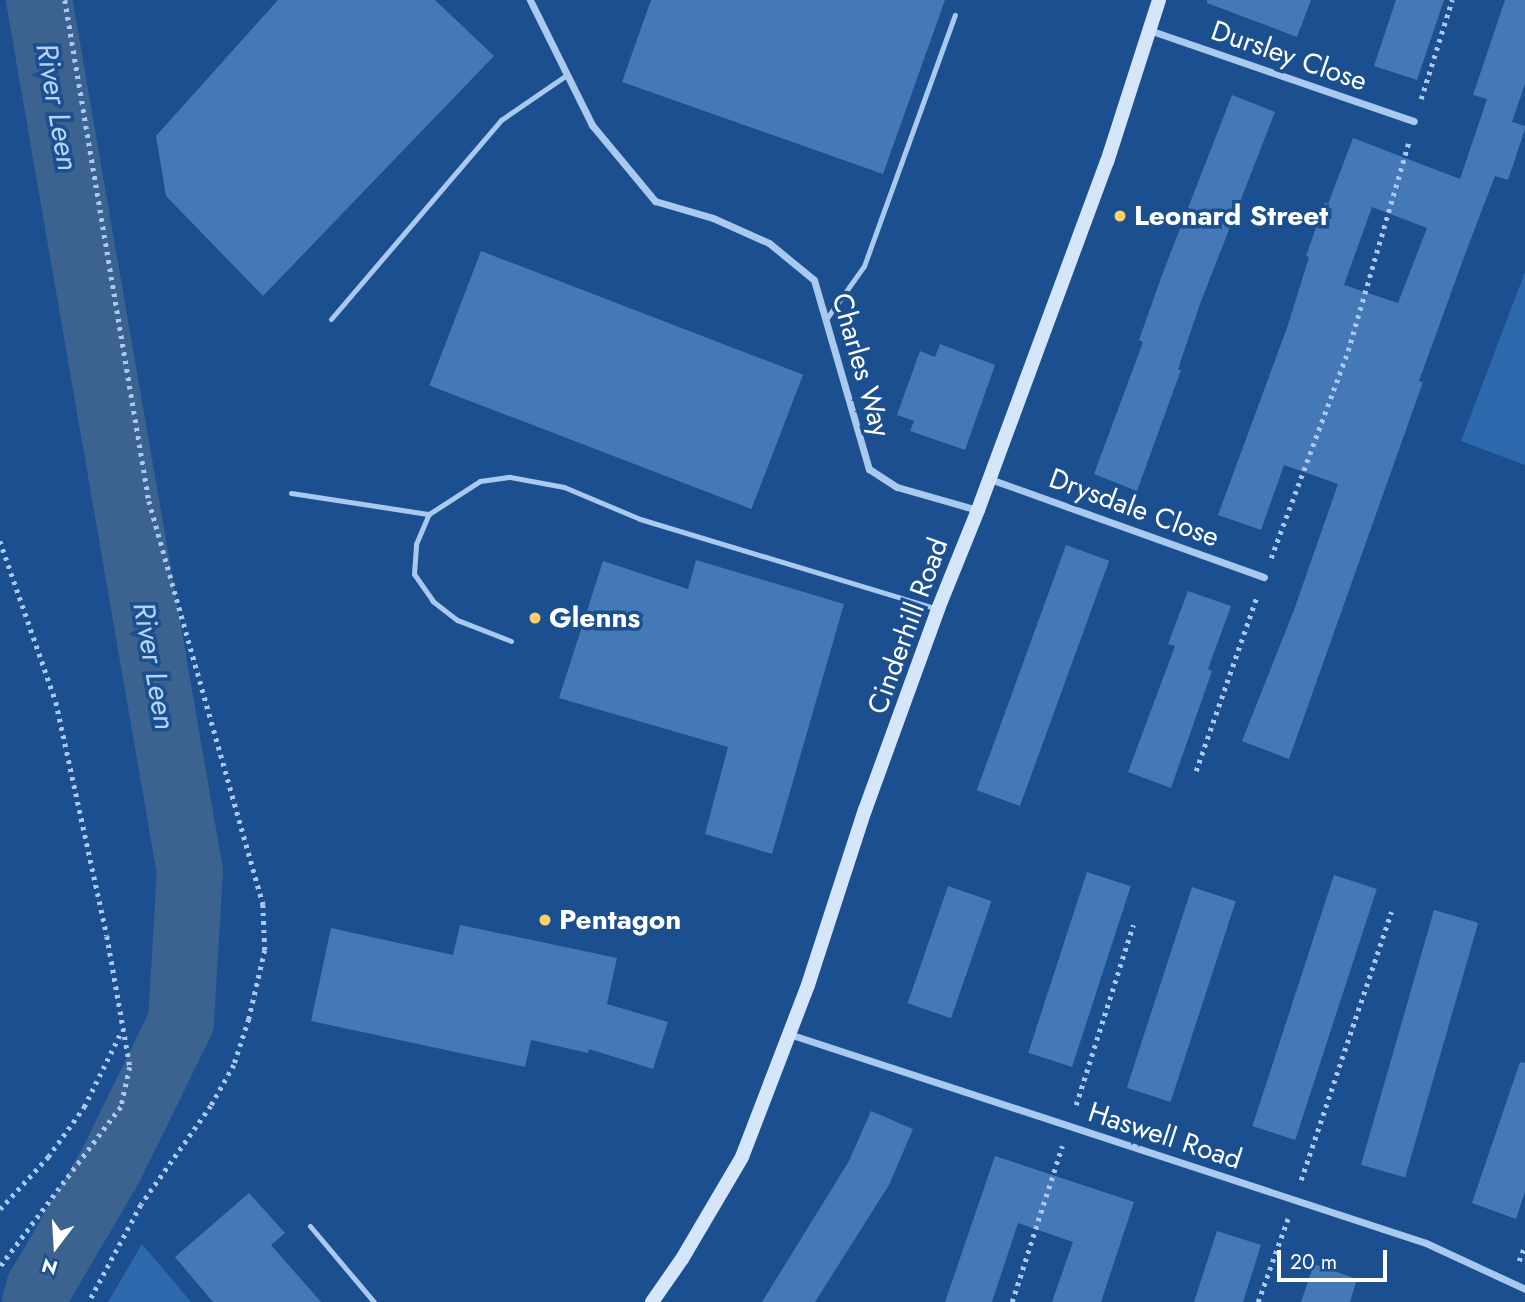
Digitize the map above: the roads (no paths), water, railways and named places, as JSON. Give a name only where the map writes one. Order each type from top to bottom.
[{"type":"street","name":"Charles Way","points":[[530,0],[565,76],[592,125],[655,201],[713,218],[769,243],[814,279],[869,469],[897,488],[978,510]]},
{"type":"street","name":"Cinderhill Road","points":[[652,1302],[682,1259],[742,1157],[938,609],[990,479],[1107,162],[1159,0]]},
{"type":"street","name":"Dursley Close","points":[[1149,30],[1414,121]]},
{"type":"street","name":"Drysdale Close","points":[[990,479],[1264,577]]},
{"type":"street","name":"Haswell Road","points":[[788,1034],[1294,1202],[1426,1243],[1525,1289]]},
{"type":"lane","points":[[827,318],[864,266],[955,15]]},
{"type":"lane","points":[[331,319],[501,120],[565,76]]},
{"type":"lane","points":[[511,641],[457,620],[433,601],[414,574],[416,544],[429,514],[480,481],[510,477],[564,487],[640,519],[938,609]]},
{"type":"lane","points":[[291,493],[429,514]]},
{"type":"lane","points":[[310,1226],[374,1302]]},
{"type":"waterway","name":"River Leen","points":[[35,1302],[39,1288],[110,1167],[181,1022],[190,872],[39,0]]},
{"type":"place","name":"Leonard Street","points":[[1120,216]]},
{"type":"place","name":"Glenns","points":[[535,618]]},
{"type":"place","name":"Pentagon","points":[[545,920]]}]
